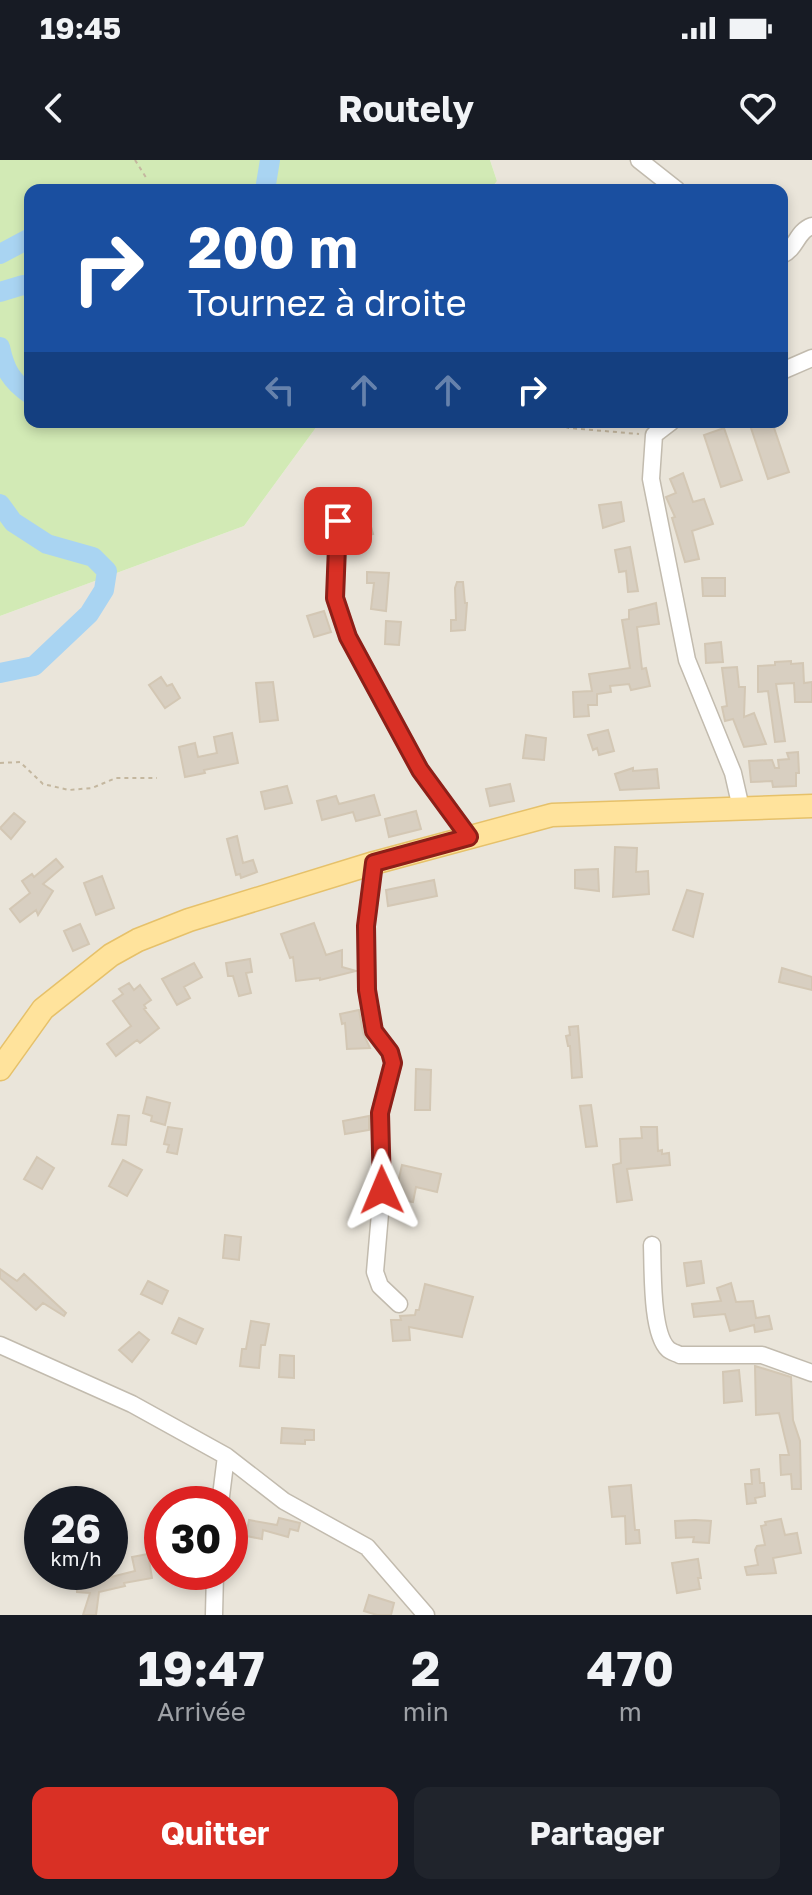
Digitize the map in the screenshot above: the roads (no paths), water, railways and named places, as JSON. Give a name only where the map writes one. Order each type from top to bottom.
[{"type":"main road","points":[[0,1069],[43,1009],[111,955],[138,940],[189,920],[374,863],[552,815],[812,806]]},
{"type":"street","points":[[639,160],[669,184]]},
{"type":"street","points":[[788,251],[793,248],[798,234],[812,226]]},
{"type":"street","points":[[788,368],[812,358]]},
{"type":"street","points":[[663,428],[654,435],[651,479],[687,660],[733,773],[741,808]]},
{"type":"street","points":[[339,497],[335,598],[348,637],[420,770],[469,837]]},
{"type":"street","points":[[374,863],[366,926],[367,990],[374,1031],[390,1052],[393,1063],[380,1113],[382,1190],[375,1272],[380,1286],[399,1304]]},
{"type":"street","points":[[652,1245],[654,1303],[662,1339],[668,1349],[680,1355],[762,1355],[812,1373]]},
{"type":"street","points":[[0,1345],[132,1404],[226,1456],[284,1501],[367,1547],[426,1615]]},
{"type":"street","points":[[222,1486],[226,1456]]},
{"type":"street","points":[[214,1615],[215,1590]]},
{"type":"waterway","points":[[266,184],[270,160]]},
{"type":"waterway","points":[[0,254],[24,241]]},
{"type":"waterway","points":[[0,292],[24,285]]},
{"type":"waterway","points":[[0,347],[10,374],[24,389]]},
{"type":"waterway","points":[[0,504],[13,522],[47,544],[93,557],[107,571],[104,590],[89,614],[34,666],[0,673]]}]
